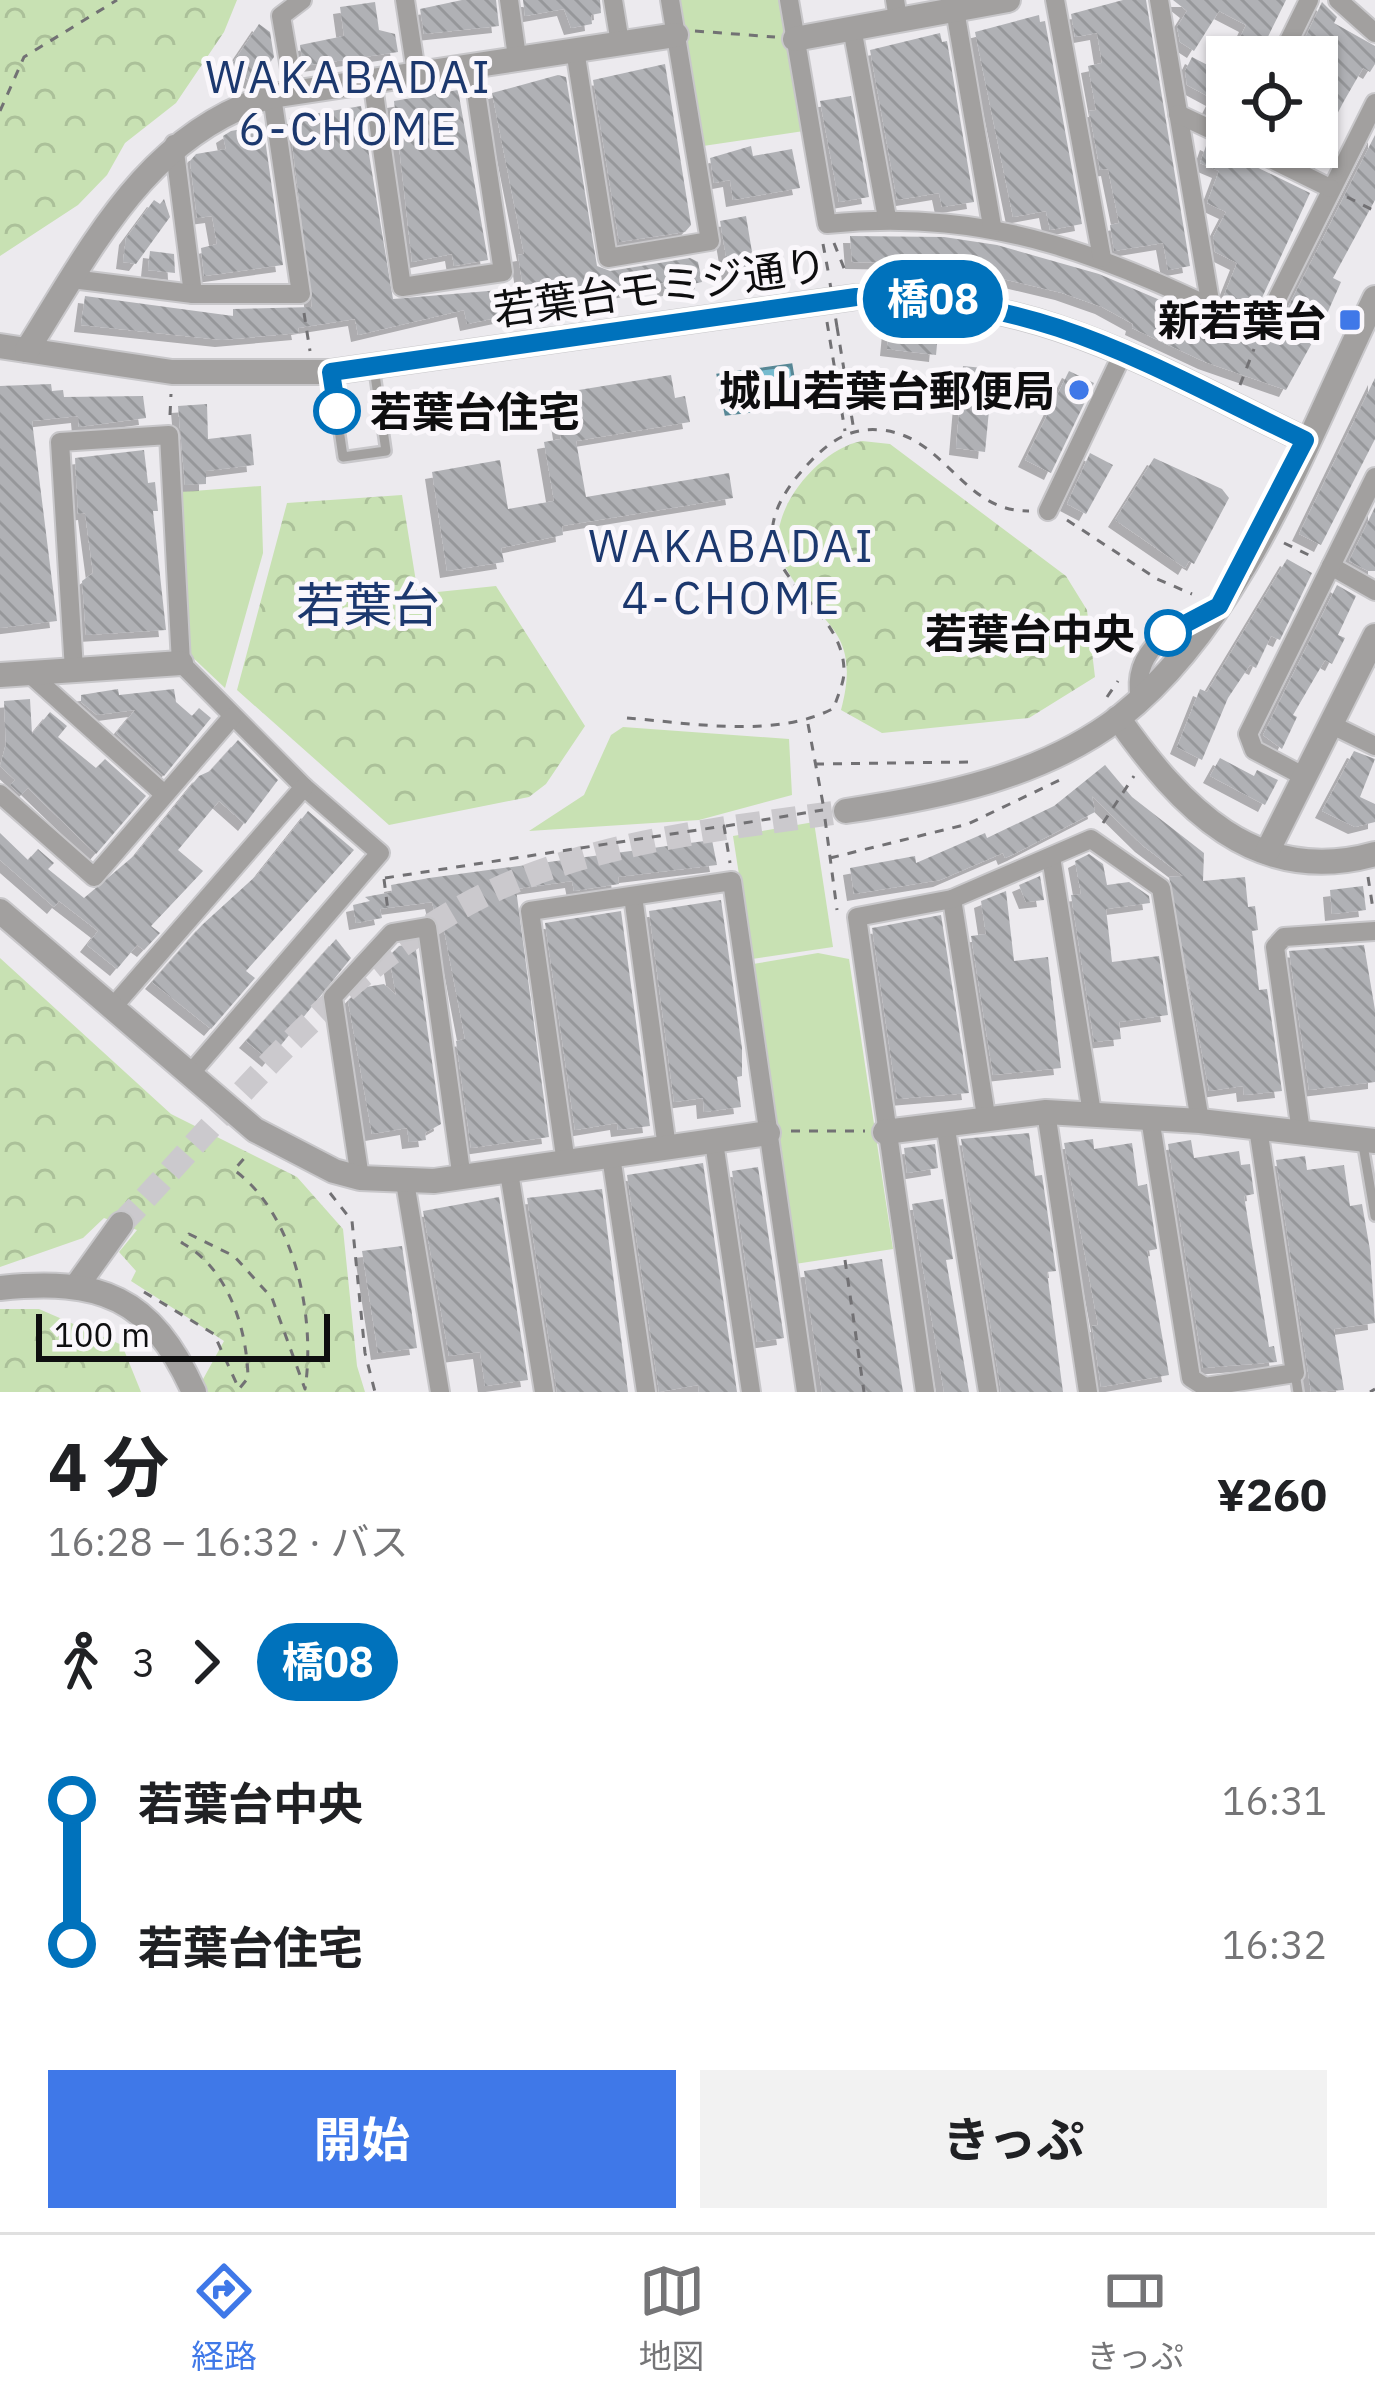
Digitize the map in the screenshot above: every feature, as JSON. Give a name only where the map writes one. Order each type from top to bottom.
[{"type":"street","points":[[72,279],[193,294],[301,294],[283,94],[281,16],[302,0]]},
{"type":"street","points":[[405,0],[416,72]]},
{"type":"street","points":[[508,0],[517,57]]},
{"type":"street","points":[[613,0],[620,43]]},
{"type":"street","points":[[575,50],[608,258],[710,241],[670,0]]},
{"type":"street","points":[[789,0],[827,224],[887,218],[992,226],[1102,258],[1261,331],[1375,103]]},
{"type":"street","points":[[795,39],[852,28],[897,10],[955,10],[1009,0]]},
{"type":"street","points":[[1054,0],[1102,258]]},
{"type":"street","points":[[1159,0],[1211,307]]},
{"type":"street","points":[[1291,36],[1309,0]]},
{"type":"street","points":[[1338,0],[1375,33]]},
{"type":"street","points":[[955,10],[992,226]]},
{"type":"street","points":[[852,28],[887,218]]},
{"type":"street","points":[[27,350],[150,168],[174,144],[217,116],[283,94],[676,35]]},
{"type":"street","points":[[372,80],[402,287],[503,272],[472,65]]},
{"type":"street","points":[[1178,114],[1206,127]]},
{"type":"street","points":[[174,144],[193,294]]},
{"type":"street","points":[[1289,168],[1330,188]]},
{"type":"street","name":"若葉台モミジ通り","points":[[0,346],[172,372],[322,372],[724,316],[827,292],[971,303],[1027,315],[1123,352],[1305,440]]},
{"type":"street","points":[[835,810],[932,798],[985,782],[1118,718],[1140,699],[1219,606],[1375,298]]},
{"type":"street","points":[[1048,511],[1123,352]]},
{"type":"street","points":[[74,670],[60,442],[169,435],[181,663],[304,787],[380,853],[190,1074]]},
{"type":"street","points":[[1305,777],[1254,751],[1248,734],[1375,477]]},
{"type":"street","points":[[1331,566],[1375,591]]},
{"type":"street","points":[[1267,852],[1375,636]]},
{"type":"street","points":[[0,675],[181,663]]},
{"type":"street","points":[[29,673],[164,794]]},
{"type":"street","points":[[0,794],[94,877],[232,717]]},
{"type":"street","points":[[1118,718],[1187,807],[1224,833],[1267,852],[1320,860],[1370,855]]},
{"type":"street","points":[[1332,725],[1375,746]]},
{"type":"street","points":[[112,1008],[304,787]]},
{"type":"street","points":[[925,1392],[855,923],[863,913],[952,899],[1091,839],[1161,888],[1200,1121]]},
{"type":"street","points":[[1051,856],[1092,1113]]},
{"type":"street","points":[[566,1162],[530,911],[732,881],[806,1392]]},
{"type":"street","points":[[633,896],[667,1148]]},
{"type":"street","points":[[952,899],[986,1116]]},
{"type":"street","points":[[0,911],[263,1136],[303,1158],[360,1178],[462,1179],[768,1133]]},
{"type":"street","points":[[1301,1132],[1275,947],[1284,938],[1374,922]]},
{"type":"street","points":[[360,1178],[333,997],[392,933],[427,927],[462,1179]]},
{"type":"street","points":[[885,1132],[1046,1112],[1200,1121],[1368,1140]]},
{"type":"street","points":[[1046,1112],[1088,1392]]},
{"type":"street","points":[[1150,1118],[1191,1378],[1204,1388],[1296,1383],[1258,1128]]},
{"type":"street","points":[[945,1123],[988,1392]]},
{"type":"street","points":[[714,1142],[752,1392]]},
{"type":"street","points":[[611,1156],[646,1392]]},
{"type":"street","points":[[509,1172],[544,1392]]},
{"type":"street","points":[[406,1182],[440,1392]]},
{"type":"street","points":[[78,1284],[121,1224]]},
{"type":"street","points":[[0,1288],[78,1284],[129,1306],[166,1339],[194,1392]]},
{"type":"lane","points":[[322,372],[343,457],[386,451],[374,368]]},
{"type":"lane","points":[[1368,1140],[1375,1216]]},
{"type":"path","points":[[0,110],[24,57],[117,0]]},
{"type":"path","points":[[676,35],[695,31],[795,39]]},
{"type":"path","points":[[1330,188],[1375,211]]},
{"type":"path","points":[[845,433],[820,226],[827,224],[856,297]]},
{"type":"path","points":[[710,241],[724,316]]},
{"type":"path","points":[[827,292],[854,431]]},
{"type":"path","points":[[301,294],[322,372]]},
{"type":"path","points":[[1232,405],[1261,331]]},
{"type":"path","points":[[169,435],[172,372]]},
{"type":"path","points":[[627,718],[733,725],[808,722],[834,708],[844,671],[832,636],[776,562],[774,525],[789,484],[845,433],[899,435]]},
{"type":"path","points":[[1260,532],[1331,566]]},
{"type":"path","points":[[1226,564],[1255,578]]},
{"type":"path","points":[[808,722],[815,764],[835,810],[830,858],[840,929]]},
{"type":"path","points":[[815,764],[973,761]]},
{"type":"path","points":[[830,858],[968,824],[1078,767]]},
{"type":"path","points":[[1091,839],[1136,773]]},
{"type":"path","points":[[383,878],[835,810]]},
{"type":"path","points":[[724,826],[732,881]]},
{"type":"path","points":[[380,853],[392,933]]},
{"type":"path","points":[[1370,855],[1374,922]]},
{"type":"path","points":[[768,1133],[885,1132]]},
{"type":"path","points":[[129,1306],[146,1290],[214,1334],[238,1388],[248,1378],[248,1355],[233,1305],[201,1253],[182,1243],[189,1234],[210,1243],[233,1256],[272,1298],[305,1389],[308,1316],[282,1225],[234,1170],[263,1136]]},
{"type":"path","points":[[328,1190],[352,1221],[365,1353],[375,1392]]},
{"type":"path","points":[[844,1259],[864,1392]]},
{"type":"green space","points":[[0,0],[237,0],[224,32],[176,103],[125,143],[107,175],[78,205],[0,256]]},
{"type":"green space","points":[[680,0],[780,0],[804,131],[703,146]]},
{"type":"green space","points":[[862,441],[890,444],[1066,576],[1087,610],[1095,677],[1029,718],[882,733],[841,710],[846,659],[841,642],[795,583],[778,544],[780,525],[798,487],[828,457]]},
{"type":"green space","points":[[261,486],[263,553],[225,688],[188,653],[180,492]]},
{"type":"green space","points":[[402,495],[418,594],[496,586],[585,726],[546,784],[529,797],[389,825],[237,690],[287,503]]},
{"type":"green space","points":[[623,727],[789,739],[792,795],[699,820],[529,831],[584,795],[611,735]]},
{"type":"green space","points":[[814,822],[833,947],[752,959],[733,836]]},
{"type":"green space","points":[[818,953],[849,959],[893,1249],[795,1264],[753,964]]},
{"type":"green space","points":[[0,958],[171,1114],[297,1177],[343,1229],[357,1366],[365,1392],[196,1392],[224,1341],[131,1281],[136,1271],[119,1252],[137,1230],[104,1218],[83,1238],[0,1267]]},
{"type":"green space","points":[[0,1309],[39,1309],[122,1345],[141,1392],[0,1392]]},
{"type":"water","points":[[791,365],[798,406],[726,414],[718,375]]},
{"type":"building","points":[[462,0],[496,0],[499,26],[424,34],[420,9]]},
{"type":"building","points":[[523,0],[600,0],[601,13],[591,15],[592,24],[571,28],[564,9],[525,16]]},
{"type":"building","points":[[1123,0],[1146,0],[1190,266],[1168,270],[1163,243],[1114,251],[1110,225],[1119,223],[1108,169],[1100,170],[1089,111],[1096,110],[1088,66],[1102,63],[1097,33],[1075,37],[1071,14]]},
{"type":"building","points":[[1173,0],[1286,0],[1268,36],[1241,36],[1246,25],[1219,11],[1194,51],[1180,42],[1177,27],[1187,11]]},
{"type":"building","points":[[375,2],[379,30],[395,34],[398,52],[303,66],[300,45],[344,36],[340,7]]},
{"type":"building","points":[[1322,2],[1337,17],[1334,23],[1375,46],[1375,64],[1370,72],[1363,68],[1338,112],[1338,36],[1306,36]]},
{"type":"building","points":[[1039,15],[1040,22],[1045,21],[1082,224],[1050,230],[1046,211],[1013,217],[975,32]]},
{"type":"building","points":[[259,24],[270,32],[274,57],[255,84],[230,67]]},
{"type":"building","points":[[940,33],[942,42],[947,41],[974,202],[942,207],[939,193],[897,200],[870,50]]},
{"type":"building","points":[[1192,57],[1206,64],[1206,95],[1187,85],[1185,71]]},
{"type":"building","points":[[665,64],[691,225],[685,232],[619,242],[593,80]]},
{"type":"building","points":[[558,75],[566,77],[597,266],[610,271],[690,258],[698,262],[702,282],[665,290],[663,283],[467,324],[464,310],[358,335],[355,319],[298,328],[299,333],[222,340],[81,325],[85,296],[233,316],[233,309],[312,307],[289,118],[361,106],[393,299],[523,288],[518,255],[524,254],[492,93]]},
{"type":"building","points":[[458,90],[488,260],[454,266],[452,254],[412,262],[394,101]]},
{"type":"building","points":[[851,96],[869,197],[839,202],[820,101]]},
{"type":"building","points":[[263,125],[283,265],[204,276],[201,248],[217,244],[212,216],[197,218],[190,161],[196,154],[226,149],[223,136],[231,131]]},
{"type":"building","points":[[1375,135],[1375,200],[1333,278],[1341,282],[1323,323],[1286,390],[1205,362],[1132,328],[1133,324],[1102,307],[1062,293],[982,274],[954,274],[955,268],[921,271],[920,263],[852,262],[850,236],[944,237],[997,245],[1099,274],[1263,344],[1273,337]]},
{"type":"building","points":[[751,146],[753,156],[792,149],[800,188],[733,200],[730,180],[714,183],[710,158]]},
{"type":"building","points":[[1212,168],[1258,168],[1310,193],[1255,313],[1223,298],[1237,263],[1215,252],[1213,237],[1226,212],[1207,203],[1219,171]]},
{"type":"building","points":[[164,199],[170,217],[136,264],[123,262],[126,238],[154,200],[160,204]]},
{"type":"building","points":[[746,216],[755,270],[729,274],[720,221]]},
{"type":"building","points":[[150,251],[174,254],[175,273],[148,270]]},
{"type":"building","points":[[889,328],[938,334],[936,355],[887,349]]},
{"type":"building","points":[[963,366],[993,369],[985,452],[956,448]]},
{"type":"building","points":[[1069,371],[1094,383],[1051,473],[1025,460]]},
{"type":"building","points":[[671,375],[675,398],[685,396],[690,422],[576,441],[586,497],[729,473],[733,498],[562,526],[563,535],[501,548],[504,562],[447,571],[432,472],[500,460],[508,509],[554,501],[544,442],[561,439],[554,394]]},
{"type":"building","points":[[1375,378],[1375,439],[1321,545],[1299,534]]},
{"type":"building","points":[[51,384],[52,391],[63,390],[64,397],[143,396],[146,418],[79,427],[78,416],[32,421],[57,621],[0,628],[0,386]]},
{"type":"building","points":[[207,404],[208,439],[251,434],[254,465],[206,471],[206,484],[185,485],[178,406]]},
{"type":"building","points":[[144,450],[148,483],[155,482],[158,511],[153,511],[166,630],[86,635],[82,581],[93,573],[85,513],[78,514],[75,458]]},
{"type":"building","points":[[1090,453],[1113,465],[1086,514],[1067,504]]},
{"type":"building","points":[[1154,458],[1222,489],[1229,498],[1194,564],[1189,561],[1185,568],[1115,520]]},
{"type":"building","points":[[1375,507],[1375,571],[1368,571],[1349,561]]},
{"type":"building","points":[[1287,559],[1312,573],[1280,640],[1271,636],[1256,668],[1250,665],[1228,698],[1202,760],[1177,747],[1200,689],[1207,692]]},
{"type":"building","points":[[1337,585],[1356,596],[1338,635],[1345,638],[1332,664],[1325,660],[1293,715],[1297,717],[1282,749],[1263,735]]},
{"type":"building","points":[[118,689],[119,695],[174,689],[176,702],[192,716],[199,708],[211,718],[164,776],[116,733],[135,710],[97,715],[81,702],[81,695]]},
{"type":"building","points":[[30,699],[32,734],[50,712],[67,726],[58,737],[96,768],[105,759],[146,796],[96,854],[28,788],[21,795],[10,785],[15,780],[0,766],[6,744],[4,701]]},
{"type":"building","points":[[238,740],[278,780],[245,824],[219,801],[178,850],[203,871],[151,926],[160,933],[144,950],[137,945],[117,969],[87,945],[98,931],[59,901],[54,907],[0,860],[0,833],[28,860],[38,849],[54,863],[48,869],[84,898],[136,854],[199,776],[210,771]]},
{"type":"building","points":[[1354,751],[1375,759],[1360,797],[1375,804],[1375,822],[1355,827],[1322,811]]},
{"type":"building","points":[[1220,758],[1254,776],[1257,770],[1278,780],[1265,805],[1210,776]]},
{"type":"building","points":[[1105,765],[1132,797],[1204,853],[1203,881],[1245,877],[1248,907],[1255,906],[1258,930],[1252,931],[1259,990],[1267,989],[1282,1091],[1244,1095],[1243,1086],[1209,1091],[1169,877],[1183,876],[1142,845],[1092,796],[1095,812],[1005,858],[1003,853],[940,880],[854,894],[850,868],[915,856],[916,863],[985,833],[987,838],[1054,806]]},
{"type":"building","points":[[308,811],[354,850],[246,971],[255,978],[211,1029],[152,982],[202,925],[258,874]]},
{"type":"building","points":[[712,840],[717,865],[618,877],[619,884],[574,891],[572,881],[516,889],[549,1137],[471,1148],[456,1041],[465,1039],[440,909],[434,910],[432,902],[380,909],[382,918],[356,923],[353,905],[370,901],[365,897],[392,892],[391,885],[429,878]]},
{"type":"building","points":[[1089,854],[1103,864],[1107,885],[1129,882],[1149,896],[1150,903],[1106,909],[1112,962],[1159,956],[1168,1015],[1119,1022],[1121,1039],[1094,1042],[1071,895],[1081,894],[1075,861]]},
{"type":"building","points":[[1040,876],[1044,900],[1026,902],[1019,885]]},
{"type":"building","points":[[1363,886],[1366,910],[1332,914],[1330,890]]},
{"type":"building","points":[[1006,891],[1014,961],[1048,957],[1061,1068],[993,1075],[971,936],[986,934],[981,901]]},
{"type":"building","points":[[721,900],[742,1048],[742,1076],[737,1077],[741,1107],[704,1112],[703,1098],[674,1102],[649,911]]},
{"type":"building","points":[[621,911],[650,1126],[618,1130],[617,1123],[575,1130],[545,923]]},
{"type":"building","points":[[941,915],[969,1093],[897,1099],[872,928]]},
{"type":"building","points":[[336,939],[351,958],[269,1060],[246,1041]]},
{"type":"building","points":[[415,943],[441,1124],[425,1133],[426,1140],[409,1142],[407,1128],[372,1134],[348,1001],[360,988],[384,984],[396,995],[389,956],[399,946]]},
{"type":"building","points":[[1364,945],[1375,1010],[1375,1082],[1309,1090],[1289,951]]},
{"type":"building","points":[[1029,1133],[1035,1176],[1042,1175],[1056,1271],[1047,1272],[1063,1392],[1001,1392],[961,1139]]},
{"type":"building","points":[[1093,1139],[1094,1149],[1132,1143],[1138,1186],[1147,1184],[1157,1249],[1147,1251],[1169,1375],[1101,1387],[1092,1326],[1098,1325],[1064,1143]]},
{"type":"building","points":[[1191,1140],[1194,1158],[1239,1151],[1241,1165],[1250,1164],[1254,1194],[1244,1196],[1269,1347],[1274,1346],[1277,1362],[1203,1368],[1168,1144]]},
{"type":"building","points":[[935,1144],[938,1168],[907,1173],[904,1148]]},
{"type":"building","points":[[1305,1156],[1307,1170],[1344,1165],[1350,1206],[1362,1204],[1370,1250],[1375,1323],[1334,1329],[1344,1390],[1311,1392],[1276,1160]]},
{"type":"building","points":[[703,1163],[737,1392],[699,1392],[698,1385],[659,1392],[627,1175]]},
{"type":"building","points":[[758,1167],[784,1338],[757,1342],[732,1171]]},
{"type":"building","points":[[602,1189],[628,1392],[557,1392],[527,1198]]},
{"type":"building","points":[[499,1197],[528,1380],[485,1386],[480,1352],[449,1356],[423,1211]]},
{"type":"building","points":[[943,1199],[953,1259],[946,1260],[969,1392],[944,1392],[912,1204]]},
{"type":"building","points":[[402,1246],[417,1348],[378,1353],[362,1251]]},
{"type":"building","points":[[882,1259],[903,1392],[822,1392],[804,1271]]},
{"type":"tunnel","points":[[121,1224],[325,1009],[417,934],[467,904],[511,883],[604,852],[700,832],[846,811]]},
{"type":"bus line","name":"橋08","points":[[337,411],[331,372],[856,297],[971,303],[1027,315],[1089,336],[1305,440],[1219,606],[1168,633]]},
{"type":"place","name":"新若葉台","points":[[1350,320]]},
{"type":"place","name":"城山若葉台郵便局","points":[[1079,390]]},
{"type":"place","name":"若葉台住宅","points":[[337,411]]},
{"type":"place","name":"若葉台中央","points":[[1168,633]]},
{"type":"district","name":"WAKABADAI 6-CHOME","points":[[349,102]]},
{"type":"district","name":"WAKABADAI 4-CHOME","points":[[732,571]]},
{"type":"district","name":"若葉台","points":[[368,604]]}]
